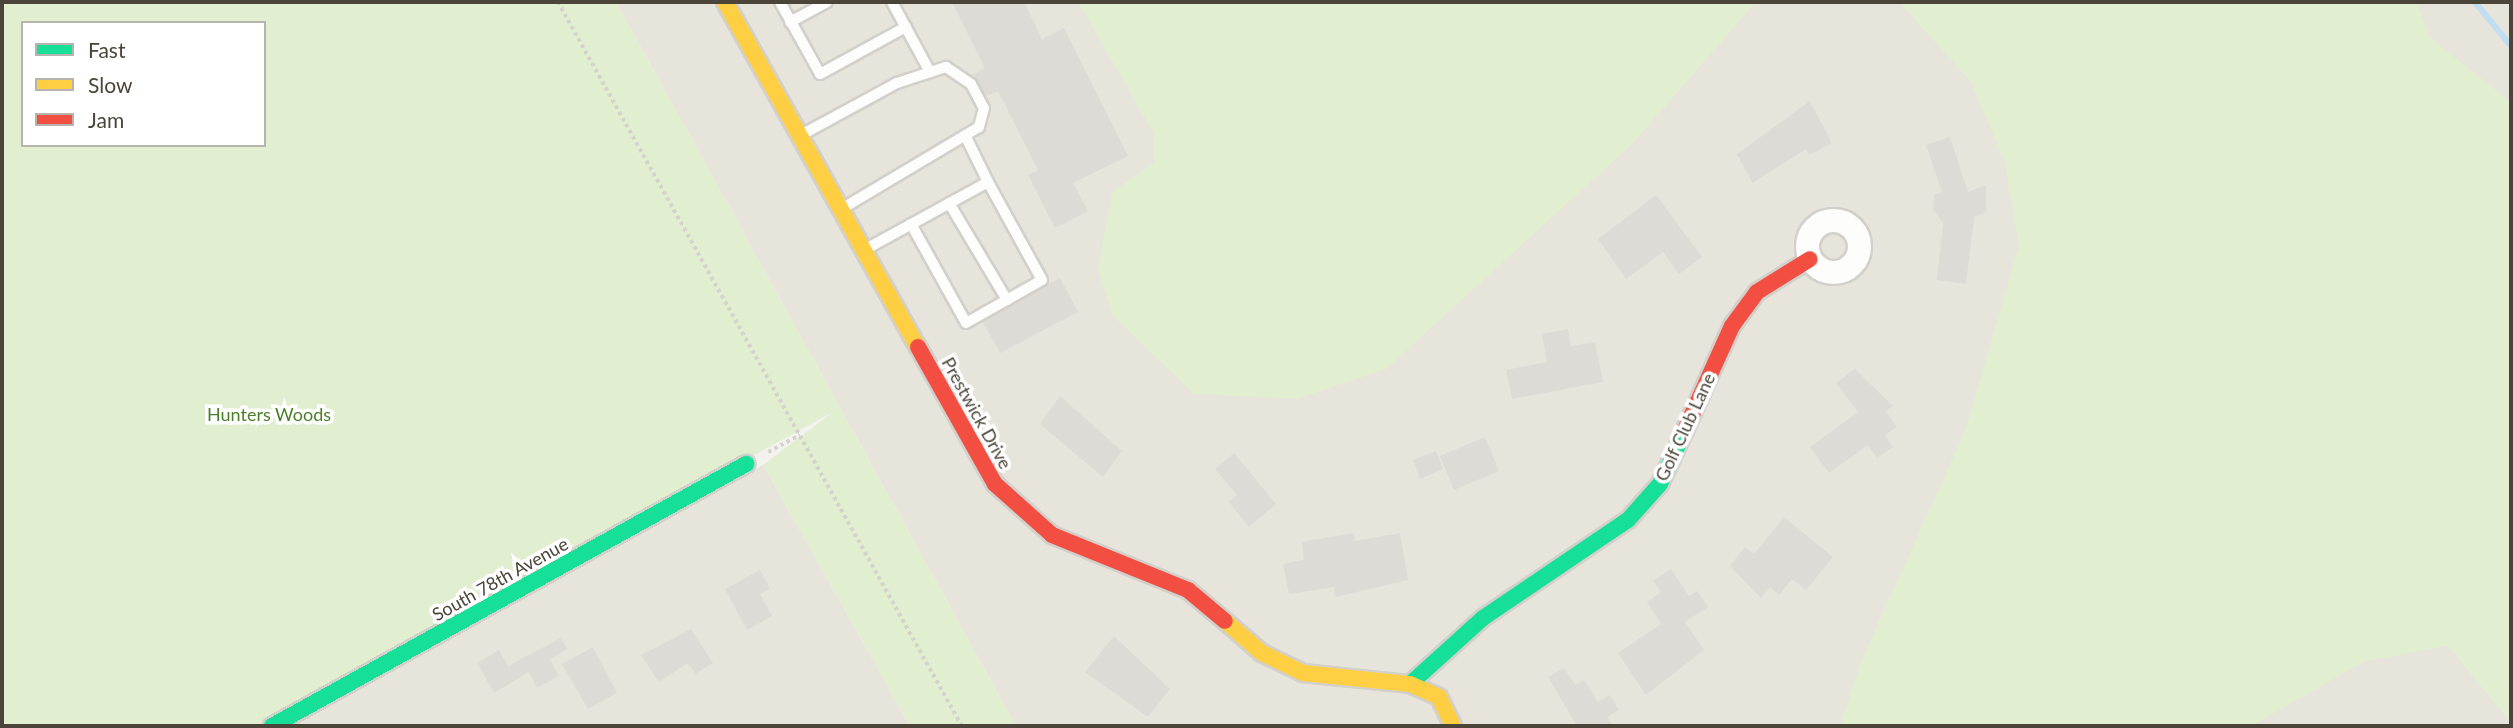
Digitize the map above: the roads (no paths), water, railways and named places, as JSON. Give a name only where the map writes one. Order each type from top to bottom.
[{"type":"street","name":"Prestwick Drive","points":[[725,2],[995,484],[1052,535],[1188,590],[1262,653],[1303,673],[1410,684],[1439,697],[1453,726]]},
{"type":"street","name":"Golf Club Lane","points":[[1410,684],[1483,618],[1628,520],[1660,484],[1732,326],[1757,292],[1810,258]]},
{"type":"street","name":"South 78th Avenue","points":[[272,726],[746,464]]},
{"type":"lane","points":[[780,2],[820,74],[906,27]]},
{"type":"lane","points":[[790,22],[827,2]]},
{"type":"lane","points":[[892,2],[930,72]]},
{"type":"lane","points":[[800,135],[930,72],[946,67],[971,84],[984,108],[979,127],[841,209]]},
{"type":"lane","points":[[911,224],[967,323],[1042,281],[965,135]]},
{"type":"lane","points":[[864,250],[988,181]]},
{"type":"lane","points":[[949,203],[1007,300]]},
{"type":"waterway","points":[[2475,2],[2511,46]]},
{"type":"park label","name":"Hunters Woods","points":[[269,414]]}]
